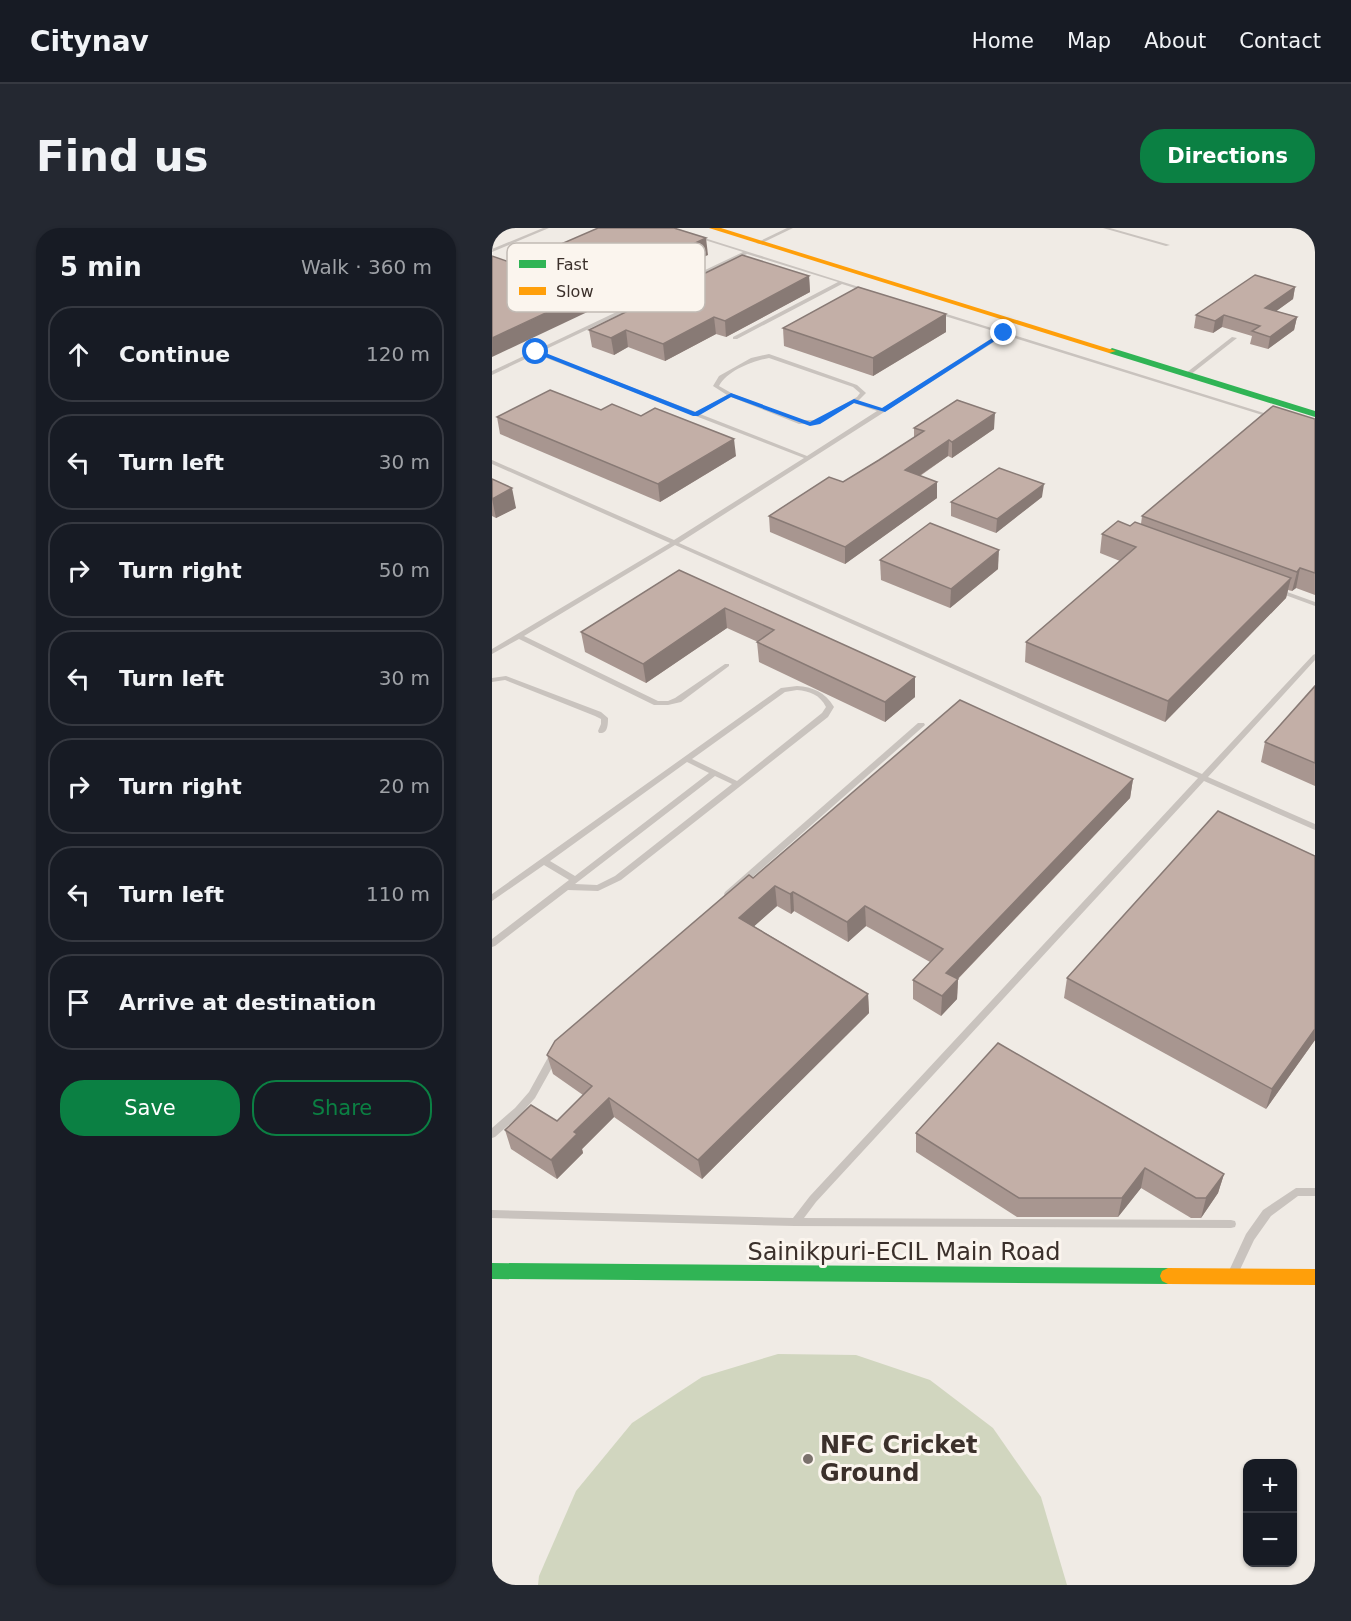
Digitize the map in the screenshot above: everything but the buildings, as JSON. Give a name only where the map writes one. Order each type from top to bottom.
[{"type":"street","points":[[712,228],[753,247],[1188,374],[1315,414]]},
{"type":"street","name":"Sainikpuri-ECIL Main Road","points":[[492,1271],[1315,1277]]},
{"type":"lane","points":[[511,243],[547,228]]},
{"type":"lane","points":[[705,270],[791,228]]},
{"type":"lane","points":[[1105,228],[1168,245]]},
{"type":"lane","points":[[695,235],[753,247],[842,282],[885,296]]},
{"type":"lane","points":[[492,251],[507,245]]},
{"type":"lane","points":[[735,338],[842,282]]},
{"type":"lane","points":[[928,309],[1282,419]]},
{"type":"lane","points":[[492,373],[619,312]]},
{"type":"lane","points":[[492,652],[675,542],[1004,333]]},
{"type":"lane","points":[[1188,374],[1234,338]]},
{"type":"lane","points":[[536,352],[808,458]]},
{"type":"lane","points":[[769,356],[855,386],[863,393],[854,401],[818,422],[810,424],[731,395],[716,386],[720,377],[753,359],[769,356]]},
{"type":"lane","points":[[695,415],[731,395]]},
{"type":"lane","points":[[854,401],[882,411]]},
{"type":"lane","points":[[492,462],[1315,827]]},
{"type":"lane","points":[[1272,588],[1315,604]]},
{"type":"lane","points":[[519,636],[657,703],[678,700],[727,665]]},
{"type":"lane","points":[[795,1222],[1202,777],[1315,657]]},
{"type":"lane","points":[[492,680],[506,678],[598,714],[604,718],[605,724],[602,731]]},
{"type":"lane","points":[[492,898],[783,690],[800,687],[824,697],[830,707],[825,715],[609,884],[590,889],[565,887]]},
{"type":"lane","points":[[723,897],[921,725]]},
{"type":"lane","points":[[687,759],[737,784]]},
{"type":"lane","points":[[492,944],[714,773]]},
{"type":"lane","points":[[544,861],[575,880]]},
{"type":"lane","points":[[492,1134],[532,1095],[562,1042]]},
{"type":"lane","points":[[1231,1276],[1250,1237],[1267,1213],[1296,1192],[1315,1192]]},
{"type":"lane","points":[[492,1214],[795,1222],[1232,1224]]},
{"type":"green space","name":"NFC Cricket Ground","points":[[778,1354],[856,1355],[930,1380],[993,1428],[1041,1497],[1067,1585],[538,1585],[539,1576],[576,1491],[632,1423],[702,1377]]},
{"type":"traffic: fast","points":[[1112,351],[1315,414]]},
{"type":"traffic: fast","points":[[492,1271],[1168,1276]]},
{"type":"traffic: slow","points":[[713,228],[1112,351]]},
{"type":"traffic: slow","points":[[1168,1276],[1315,1277]]},
{"type":"place","name":"NFC Cricket Ground","points":[[808,1459]]},
{"type":"route","points":[[536,352],[695,415],[731,395],[810,424],[818,422],[854,401],[882,411],[1004,333]]}]
